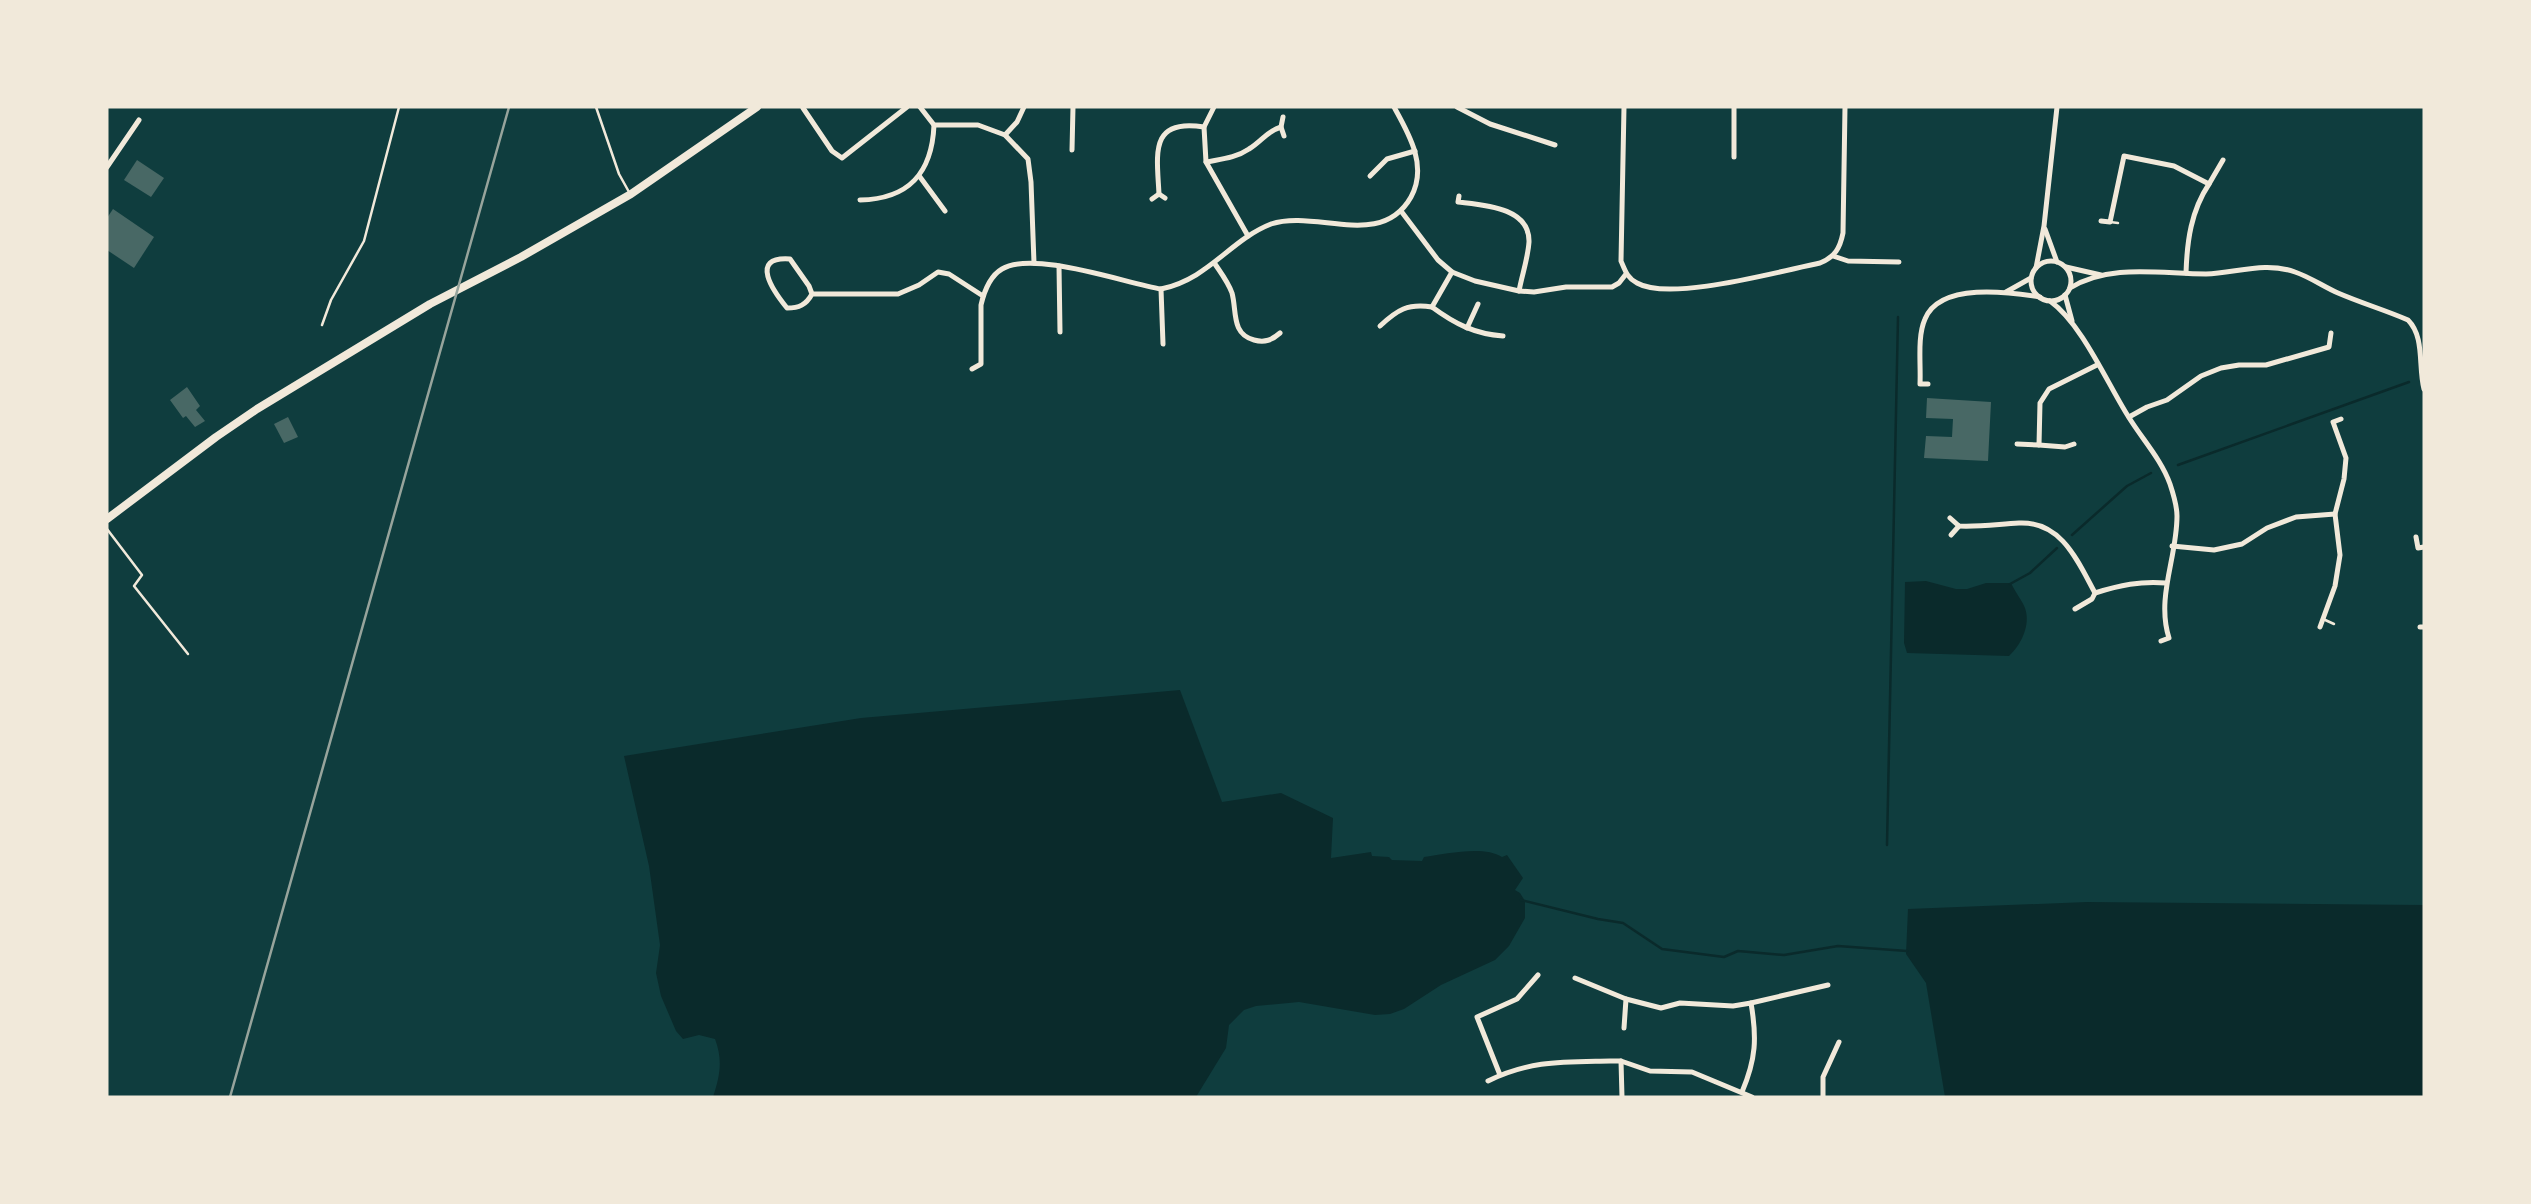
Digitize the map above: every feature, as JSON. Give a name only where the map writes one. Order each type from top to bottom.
[{"type":"main road","points":[[107,519],[257,409],[430,304],[631,194],[757,107]]},
{"type":"street","points":[[803,108],[832,151],[842,158],[907,107]]},
{"type":"street","points":[[860,200],[887,198],[920,177],[927,163],[934,125],[920,107]]},
{"type":"street","points":[[1005,135],[1017,122],[1024,107]]},
{"type":"street","points":[[1072,150],[1073,107]]},
{"type":"street","points":[[1214,107],[1204,127],[1206,162],[1248,236]]},
{"type":"street","points":[[972,369],[981,364],[983,296],[993,276],[1001,269],[1034,263],[1059,265],[1161,289],[1197,276],[1248,236],[1272,224],[1284,221],[1367,224],[1391,218],[1401,211],[1416,185],[1418,171],[1415,151],[1395,109],[1403,107]]},
{"type":"street","points":[[1457,107],[1490,124],[1555,145]]},
{"type":"street","points":[[1623,107],[1622,261],[1626,274],[1634,282],[1645,286],[1689,288],[1714,286],[1820,263],[1833,256],[1841,245],[1843,233],[1845,107]]},
{"type":"street","points":[[1734,107],[1734,157]]},
{"type":"street","points":[[2006,292],[2031,278],[2036,268],[2044,226],[2057,107]]},
{"type":"street","points":[[1283,117],[1283,136]]},
{"type":"street","points":[[107,167],[139,120]]},
{"type":"street","points":[[934,125],[978,125],[1005,135],[1028,159],[1034,263]]},
{"type":"street","points":[[1158,194],[1160,141],[1172,127],[1204,127]]},
{"type":"street","points":[[1206,162],[1234,157],[1247,151],[1269,131],[1281,127]]},
{"type":"street","points":[[1372,172],[1387,159],[1415,151]]},
{"type":"street","points":[[2101,221],[2110,222],[2124,156],[2174,166],[2208,184]]},
{"type":"street","points":[[2186,273],[2187,245],[2200,197],[2223,160]]},
{"type":"street","points":[[920,177],[945,211]]},
{"type":"street","points":[[1158,194],[1165,198]]},
{"type":"street","points":[[1152,198],[1158,194]]},
{"type":"street","points":[[1458,211],[1459,199],[1494,207],[1524,222],[1529,245],[1519,291]]},
{"type":"street","points":[[1401,211],[1438,260],[1452,272],[1475,281],[1534,292],[1566,287],[1612,287],[1619,284],[1626,274]]},
{"type":"street","points":[[2044,226],[2057,262]]},
{"type":"street","points":[[1833,256],[1848,261],[1899,262]]},
{"type":"street","points":[[782,258],[790,259],[812,294],[808,302],[787,308],[770,284],[765,274],[767,269],[782,258]]},
{"type":"street","points":[[2036,268],[2044,262],[2057,262],[2066,267],[2104,275]]},
{"type":"street","points":[[1215,264],[1231,292],[1235,318],[1241,333],[1258,341],[1267,341],[1280,333]]},
{"type":"street","points":[[1059,265],[1060,332]]},
{"type":"street","points":[[2066,267],[2071,277],[2070,288]]},
{"type":"street","points":[[2050,301],[2065,295],[2070,288],[2082,281],[2104,275],[2143,271],[2209,274],[2263,267],[2296,272],[2336,292],[2408,320],[2415,327],[2418,336],[2424,388]]},
{"type":"street","points":[[812,294],[898,294],[919,285],[937,272],[949,274],[983,296]]},
{"type":"street","points":[[1432,307],[1452,272]]},
{"type":"street","points":[[2031,278],[2033,290],[2040,298]]},
{"type":"street","points":[[1161,289],[1163,344]]},
{"type":"street","points":[[1928,384],[1920,384],[1922,326],[1927,313],[1949,298],[1968,292],[2006,292],[2050,301],[2062,309],[2155,454],[2170,484],[2177,515],[2164,612],[2169,638],[2161,642]]},
{"type":"street","points":[[2065,295],[2073,324]]},
{"type":"street","points":[[1380,326],[1397,310],[1418,304],[1432,307],[1482,335],[1503,335]]},
{"type":"street","points":[[1467,328],[1478,304]]},
{"type":"street","points":[[2415,327],[2424,322]]},
{"type":"street","points":[[2331,333],[2329,347],[2335,354]]},
{"type":"street","points":[[2129,417],[2167,400],[2201,376],[2221,368],[2266,365],[2329,347]]},
{"type":"street","points":[[2039,445],[2040,403],[2049,389],[2097,365]]},
{"type":"street","points":[[2320,627],[2335,586],[2340,555],[2335,514],[2346,458],[2333,422],[2341,419]]},
{"type":"street","points":[[2017,444],[2065,447],[2074,444]]},
{"type":"street","points":[[2172,546],[2214,550],[2242,544],[2267,528],[2296,517],[2335,514]]},
{"type":"street","points":[[1950,518],[1959,527],[2020,523],[2049,529],[2073,553],[2095,593]]},
{"type":"street","points":[[1951,535],[1959,527]]},
{"type":"street","points":[[2416,537],[2421,547],[2420,557]]},
{"type":"street","points":[[2075,609],[2092,599],[2095,593],[2123,584],[2144,581],[2166,583]]},
{"type":"street","points":[[1500,1075],[1478,1017],[1517,999],[1538,975]]},
{"type":"street","points":[[1575,978],[1626,999],[1661,1007],[1680,1003],[1732,1006],[1828,985]]},
{"type":"street","points":[[1624,1028],[1626,999]]},
{"type":"street","points":[[1742,1092],[1755,1057],[1756,1028],[1751,1003]]},
{"type":"street","points":[[1823,1097],[1823,1077],[1839,1042]]},
{"type":"street","points":[[1621,1061],[1622,1097]]},
{"type":"street","points":[[1488,1081],[1535,1063],[1621,1061],[1650,1071],[1692,1072],[1752,1097]]},
{"type":"lane","points":[[322,325],[331,300],[364,241],[399,107]]},
{"type":"lane","points":[[596,107],[619,174],[631,194]]},
{"type":"lane","points":[[2110,222],[2118,223]]},
{"type":"lane","points":[[107,528],[142,575],[134,586],[188,654]]},
{"type":"lane","points":[[2323,619],[2334,624]]},
{"type":"water","points":[[1926,581],[1956,589],[1967,589],[1986,583],[2011,583],[2024,605],[2027,621],[2024,634],[2009,656],[1907,653],[1904,643],[1905,582]]},
{"type":"water","points":[[1180,690],[1222,802],[1281,793],[1333,818],[1331,858],[1371,852],[1372,856],[1389,857],[1392,860],[1422,861],[1424,857],[1464,851],[1494,853],[1502,857],[1507,855],[1523,878],[1515,890],[1525,901],[1525,918],[1509,946],[1495,960],[1441,985],[1404,1009],[1390,1014],[1375,1015],[1299,1002],[1256,1006],[1244,1010],[1229,1025],[1226,1048],[1196,1097],[713,1097],[720,1068],[715,1039],[699,1035],[683,1039],[676,1031],[661,996],[656,973],[660,945],[649,866],[624,756],[861,718]]},
{"type":"water","points":[[2087,902],[2424,905],[2424,1097],[1945,1097],[1926,983],[1906,954],[1908,909]]},
{"type":"building","points":[[137,160],[164,178],[151,197],[124,180]]},
{"type":"building","points":[[113,209],[154,237],[134,268],[107,250],[107,218]]},
{"type":"building","points":[[187,387],[200,406],[196,410],[205,421],[195,427],[186,416],[183,418],[170,400]]},
{"type":"building","points":[[1927,398],[1991,402],[1988,461],[1924,458],[1926,436],[1952,437],[1953,419],[1926,418]]},
{"type":"building","points":[[288,417],[298,437],[284,443],[274,424]]},
{"type":"waterway","points":[[1887,845],[1898,317]]},
{"type":"waterway","points":[[2178,465],[2409,382]]},
{"type":"waterway","points":[[2072,535],[2127,486],[2151,473]]},
{"type":"waterway","points":[[2010,584],[2030,573],[2057,548]]},
{"type":"waterway","points":[[1521,900],[1623,923],[1662,949],[1724,957],[1738,951],[1784,955],[1838,946],[1907,951]]},
{"type":"railway","points":[[230,1097],[509,107]]}]
